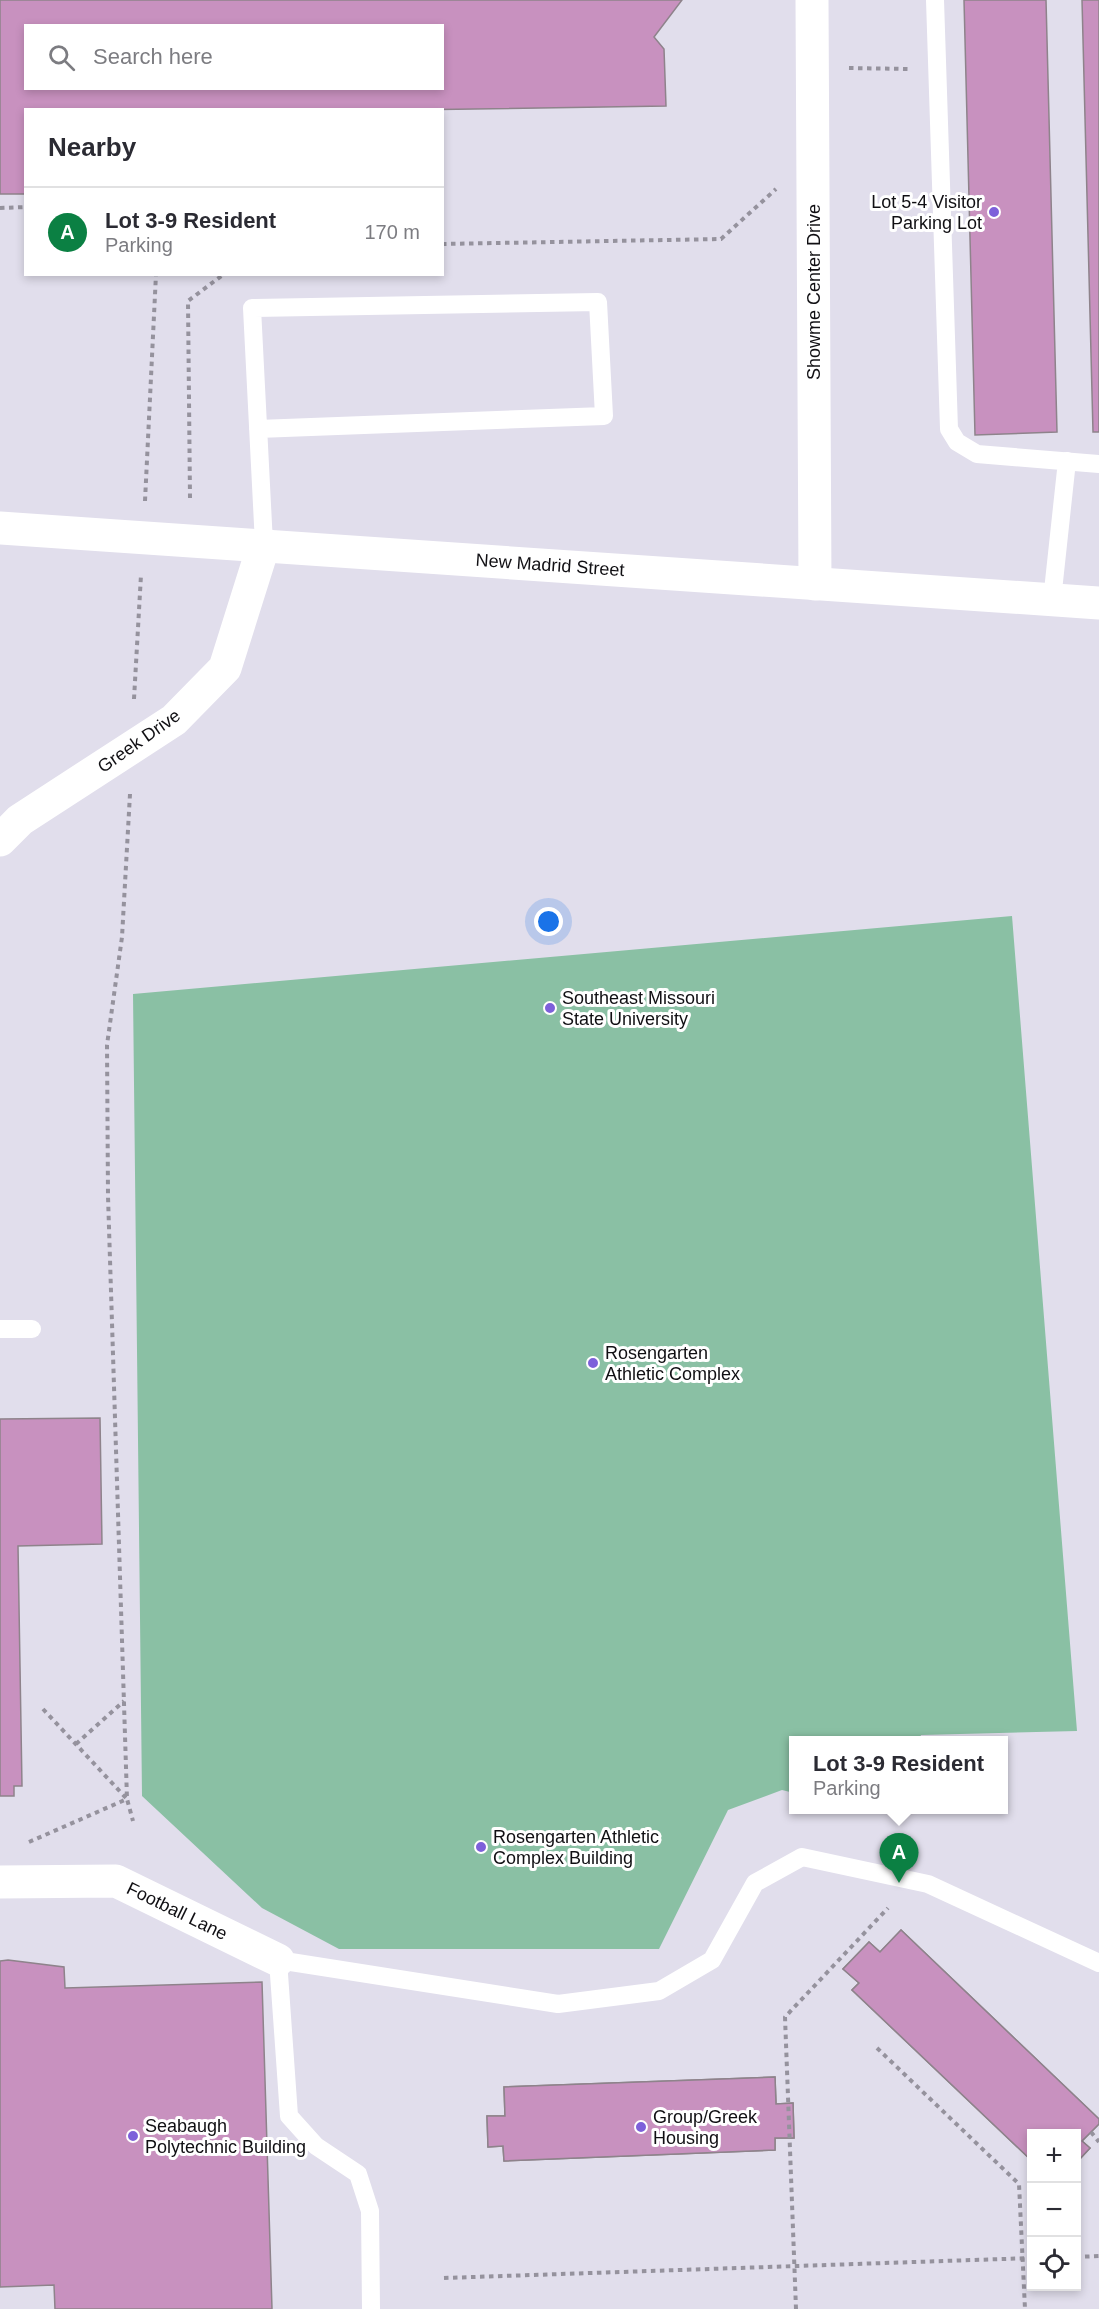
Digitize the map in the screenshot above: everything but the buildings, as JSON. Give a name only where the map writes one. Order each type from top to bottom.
[{"type":"street","name":"Showme Center Drive","points":[[812,0],[815,584]]},
{"type":"street","name":"New Madrid Street","points":[[0,528],[264,544],[1099,603]]},
{"type":"street","name":"Greek Drive","points":[[0,840],[20,820],[174,720],[225,668],[264,544]]},
{"type":"street","name":"Football Lane","points":[[0,1882],[116,1881],[278,1960]]},
{"type":"lane","points":[[935,0],[949,429],[957,442],[977,454],[1099,464]]},
{"type":"lane","points":[[258,429],[604,416],[598,302],[252,308],[258,429],[264,544]]},
{"type":"lane","points":[[1052,600],[1067,461]]},
{"type":"lane","points":[[0,1329],[32,1329]]},
{"type":"lane","points":[[371,2309],[370,2211],[358,2174],[316,2145],[288,2116],[278,1960],[558,2004],[659,1991],[712,1960],[755,1883],[802,1857],[928,1884],[1099,1963]]},
{"type":"path","points":[[812,67],[937,70]]},
{"type":"path","points":[[444,244],[721,239],[784,181]]},
{"type":"path","points":[[0,208],[24,207]]},
{"type":"path","points":[[144,511],[156,276]]},
{"type":"path","points":[[190,498],[188,301],[221,276]]},
{"type":"path","points":[[134,700],[141,570]]},
{"type":"path","points":[[130,783],[122,937],[107,1045],[107,1126],[127,1799],[133,1821]]},
{"type":"path","points":[[76,1744],[124,1701]]},
{"type":"path","points":[[43,1709],[127,1799]]},
{"type":"path","points":[[23,1843],[127,1799]]},
{"type":"path","points":[[796,2309],[785,2017],[889,1907]]},
{"type":"path","points":[[877,2048],[1019,2184],[1025,2309]]},
{"type":"path","points":[[1091,2132],[1099,2142]]},
{"type":"path","points":[[1081,2257],[1099,2256]]},
{"type":"path","points":[[444,2278],[1027,2258]]},
{"type":"green space","name":"Rosengarten Athletic Complex","points":[[1012,916],[1077,1731],[921,1736],[789,1736],[789,1792],[782,1790],[728,1810],[659,1949],[339,1949],[262,1908],[142,1796],[133,994]]},
{"type":"place","name":"Lot 5-4 Visitor Parking Lot","points":[[994,212]]},
{"type":"place","name":"Southeast Missouri State University","points":[[550,1008]]},
{"type":"place","name":"Rosengarten Athletic Complex","points":[[593,1363]]},
{"type":"place","name":"Rosengarten Athletic Complex Building","points":[[481,1847]]},
{"type":"place","name":"Lot 3-9 Resident","points":[[899,1883]]},
{"type":"place","name":"Group/Greek Housing","points":[[641,2127]]},
{"type":"place","name":"Seabaugh Polytechnic Building","points":[[133,2136]]}]
